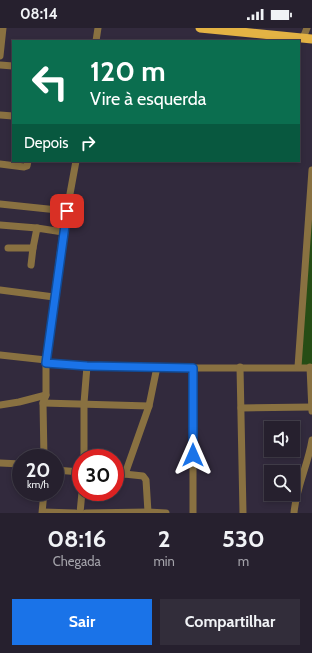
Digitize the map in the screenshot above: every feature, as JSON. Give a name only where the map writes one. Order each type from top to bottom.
[{"type":"main road","points":[[200,28],[235,30],[307,39]]},
{"type":"street","points":[[0,56],[3,28]]},
{"type":"street","points":[[96,40],[98,28]]},
{"type":"street","points":[[307,28],[307,39]]},
{"type":"street","points":[[0,66],[12,66]]},
{"type":"street","points":[[0,115],[12,116]]},
{"type":"street","points":[[0,164],[24,167],[27,166],[28,162]]},
{"type":"street","points":[[44,449],[43,403],[46,395],[46,362],[63,232],[76,162]]},
{"type":"street","points":[[298,367],[312,170]]},
{"type":"street","points":[[0,204],[67,211]]},
{"type":"street","points":[[0,224],[63,232]]},
{"type":"street","points":[[31,265],[37,228]]},
{"type":"street","points":[[8,248],[33,248]]},
{"type":"street","points":[[0,290],[54,297]]},
{"type":"street","points":[[0,355],[87,366],[311,368],[312,411]]},
{"type":"street","points":[[84,449],[84,404],[87,366]]},
{"type":"street","points":[[144,512],[146,480],[143,476],[125,474],[149,406],[157,367]]},
{"type":"street","points":[[240,367],[243,513]]},
{"type":"street","points":[[193,368],[193,513]]},
{"type":"street","points":[[0,405],[46,395]]},
{"type":"street","points":[[43,403],[149,406]]},
{"type":"street","points":[[241,408],[312,407]]},
{"type":"street","points":[[294,513],[299,485],[309,455],[312,440]]},
{"type":"street","points":[[0,463],[12,464]]},
{"type":"street","points":[[44,501],[43,513],[75,513]]},
{"type":"street","points":[[80,513],[81,501]]},
{"type":"street","points":[[86,513],[166,513]]},
{"type":"green space","points":[[312,208],[312,366],[300,365]]},
{"type":"route","points":[[67,211],[46,363],[87,366],[193,368],[193,455]]}]
